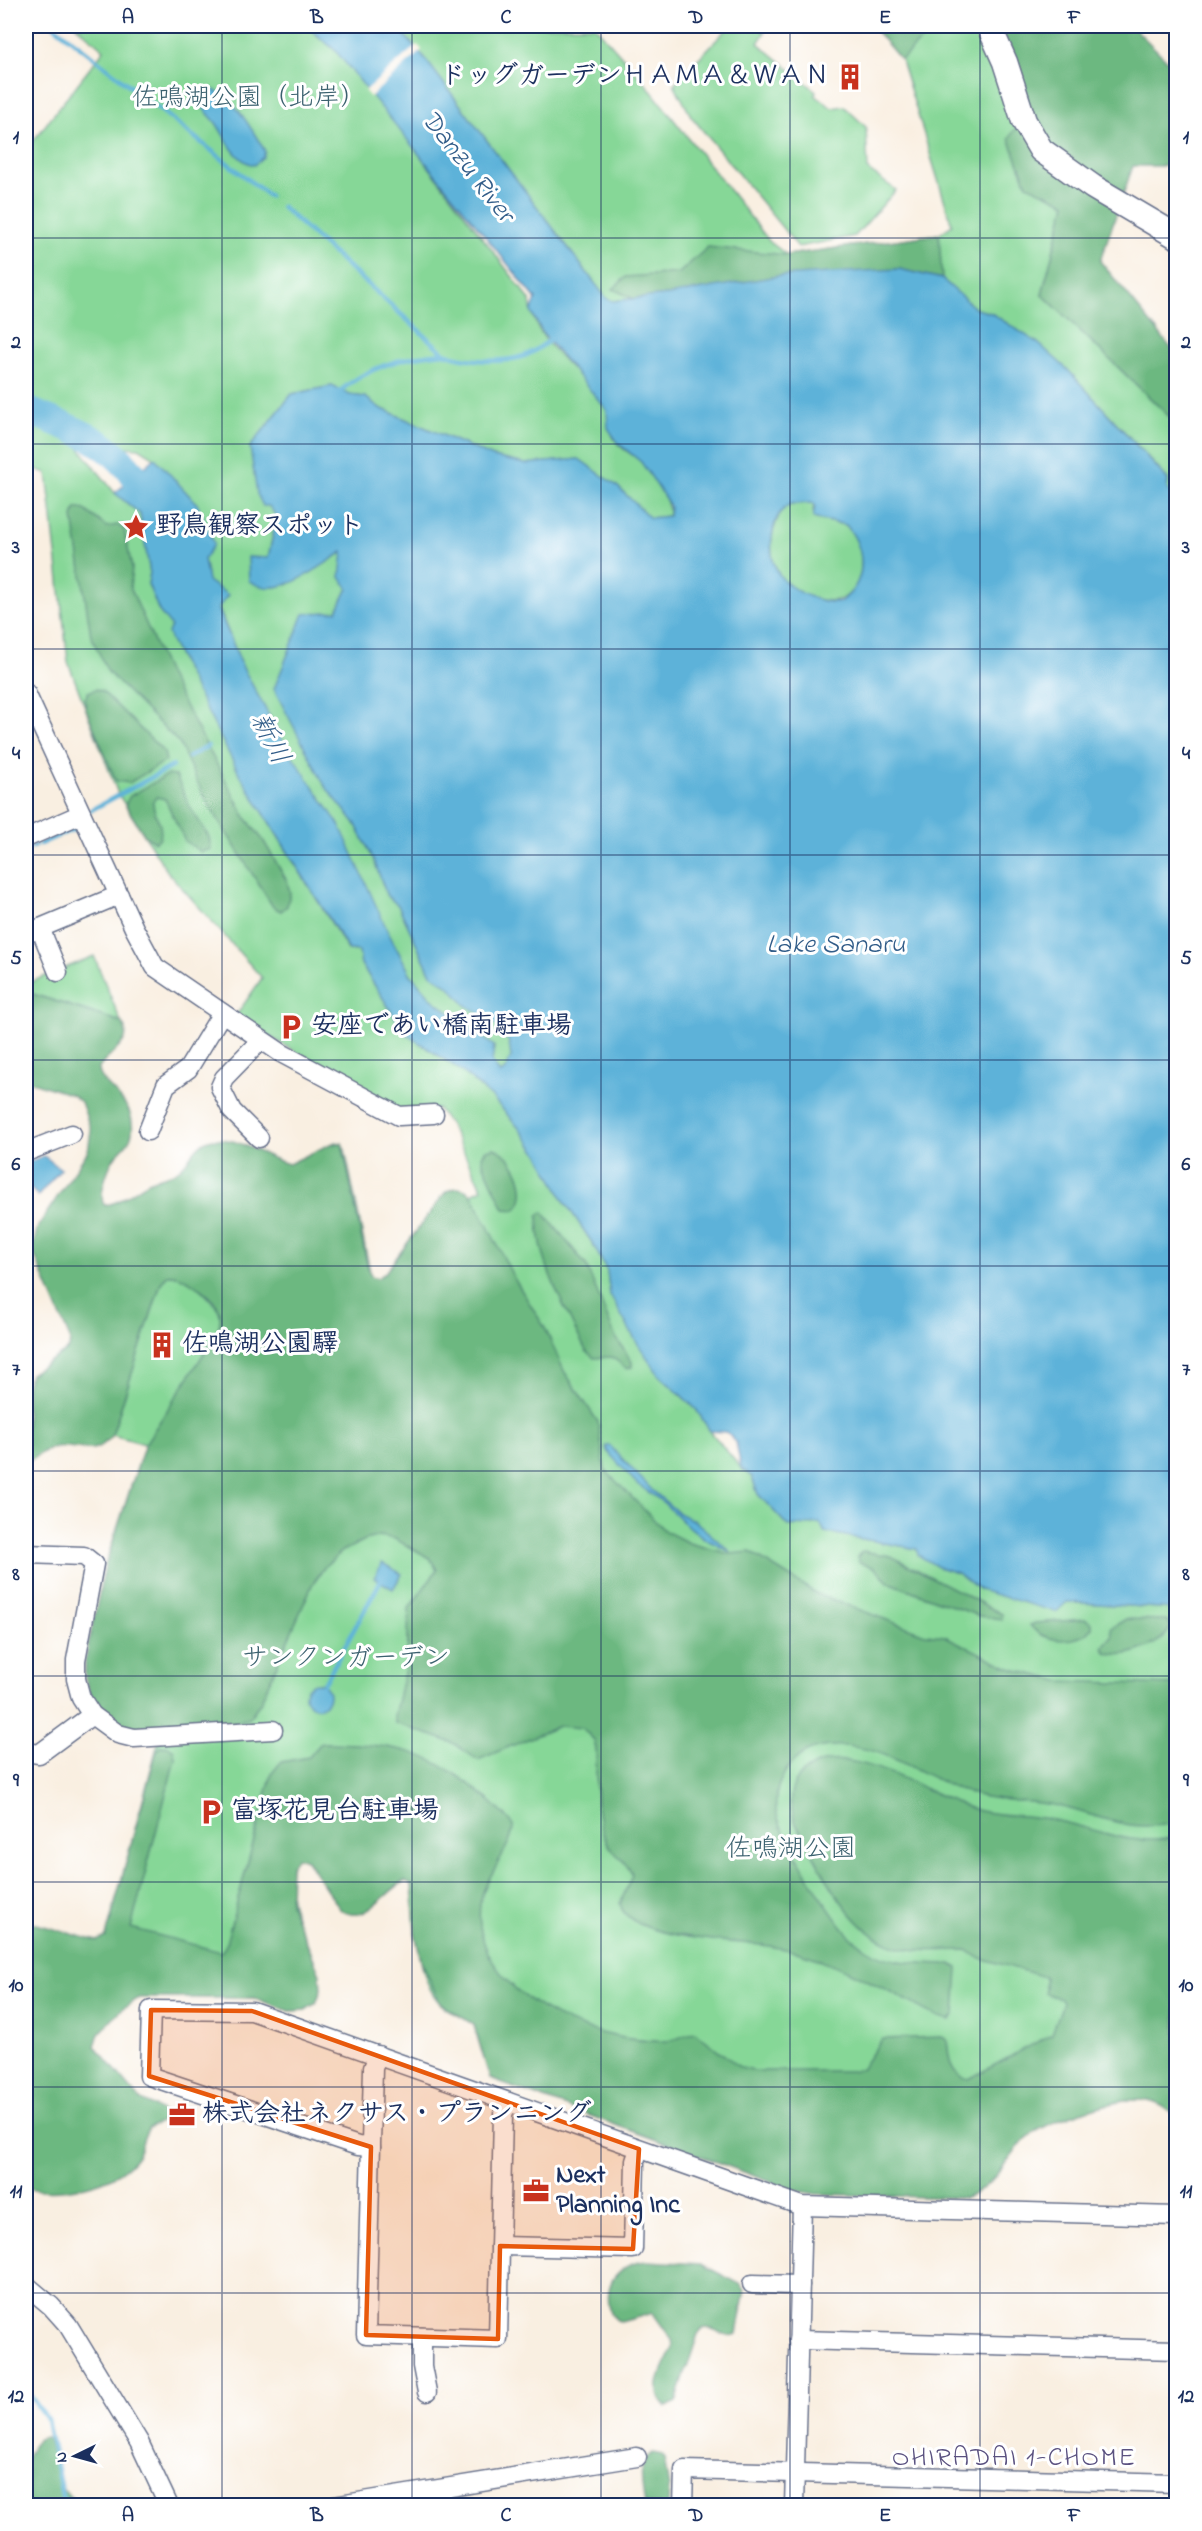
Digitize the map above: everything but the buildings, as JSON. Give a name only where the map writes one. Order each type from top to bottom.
[{"type":"street","points":[[989,26],[1005,62],[1024,121],[1041,150],[1093,187],[1176,236]]},
{"type":"street","points":[[26,693],[119,895],[155,967],[280,1053],[399,1116],[434,1114]]},
{"type":"street","points":[[26,838],[81,814]]},
{"type":"street","points":[[58,972],[33,931],[119,895]]},
{"type":"street","points":[[148,1131],[166,1085],[188,1069],[222,1013]]},
{"type":"street","points":[[259,1138],[232,1111],[220,1087],[224,1078],[261,1040]]},
{"type":"street","points":[[26,1152],[64,1143]]},
{"type":"street","points":[[26,1554],[84,1556],[94,1564],[76,1660],[76,1679],[81,1698],[92,1714],[118,1734],[134,1738],[273,1730]]},
{"type":"street","points":[[26,1752],[39,1754],[92,1714]]},
{"type":"street","points":[[371,2146],[358,2146],[149,2076],[151,2010],[252,2011],[802,2206],[1176,2216]]},
{"type":"street","points":[[378,2055],[373,2068],[366,2335],[498,2339],[503,2114],[508,2102]]},
{"type":"street","points":[[500,2246],[633,2249],[635,2161],[639,2149]]},
{"type":"street","points":[[794,2505],[802,2206]]},
{"type":"street","points":[[752,2284],[800,2285]]},
{"type":"street","points":[[26,2285],[51,2306],[68,2325],[139,2442],[169,2505]]},
{"type":"street","points":[[422,2337],[422,2366],[427,2392]]},
{"type":"street","points":[[798,2340],[1176,2350]]},
{"type":"street","points":[[333,2505],[373,2502],[637,2457]]},
{"type":"street","points":[[683,2505],[684,2469],[1176,2483]]},
{"type":"highlighted area","points":[[151,2010],[252,2011],[639,2149],[633,2249],[500,2246],[498,2339],[366,2335],[371,2147],[149,2076]]},
{"type":"green space","name":"佐鳴湖公園（北岸）","points":[[76,26],[306,26],[335,50],[390,116],[530,300],[533,316],[540,331],[549,344],[597,395],[608,412],[610,429],[614,438],[649,471],[667,502],[669,516],[650,518],[617,486],[579,459],[525,464],[493,457],[380,408],[365,397],[350,395],[332,386],[292,394],[250,447],[269,505],[277,517],[268,558],[287,585],[344,551],[348,588],[337,611],[343,806],[355,823],[374,860],[387,896],[398,905],[431,974],[450,987],[465,1004],[499,1027],[509,1042],[512,1057],[506,1069],[500,1074],[492,1062],[494,1046],[433,1000],[411,975],[243,668],[208,582],[204,559],[155,458],[139,448],[107,446],[26,404],[26,150],[104,50]]},
{"type":"green space","points":[[396,26],[595,26],[645,83],[770,242],[787,255],[939,234],[952,225],[901,60],[872,26],[974,26],[1066,203],[1042,294],[1176,423],[1176,500],[1167,489],[1168,479],[1068,370],[1038,343],[991,313],[976,309],[942,279],[899,269],[613,301],[606,298],[423,56]]},
{"type":"green space","points":[[730,26],[755,26],[765,32],[758,43],[816,91],[815,95],[832,108],[844,106],[866,127],[868,170],[896,190],[855,236],[798,247],[691,116],[674,84]]},
{"type":"green space","points":[[872,26],[936,26],[901,60]]},
{"type":"green space","points":[[996,26],[1132,26],[1176,69],[1176,166],[1133,166],[1100,261],[1176,354],[1176,423],[1042,294],[1066,203],[1027,185],[1009,138],[1029,110]]},
{"type":"green space","points":[[939,234],[942,279],[899,269],[634,299],[613,289],[626,277],[679,273],[708,247],[787,255]]},
{"type":"green space","name":"佐鳴湖公園","points":[[26,422],[78,446],[115,493],[140,514],[150,573],[148,584],[159,611],[172,626],[171,641],[240,775],[348,950],[359,951],[361,964],[406,1034],[459,1069],[492,1097],[519,1128],[539,1155],[565,1202],[593,1244],[607,1271],[610,1295],[659,1375],[696,1409],[710,1431],[741,1468],[752,1477],[758,1494],[788,1526],[820,1523],[825,1532],[918,1549],[938,1567],[958,1573],[980,1590],[1067,1602],[1176,1609],[1176,2116],[1159,2105],[1139,2100],[1113,2103],[1064,2118],[1036,2131],[1027,2138],[991,2181],[982,2189],[964,2198],[804,2192],[490,2079],[474,2025],[442,2005],[427,1982],[419,1952],[414,1892],[412,1884],[406,1881],[366,1911],[349,1914],[340,1909],[307,1860],[297,1857],[293,1860],[290,1882],[291,1901],[317,1969],[319,1986],[316,2003],[305,2010],[290,2011],[254,1998],[149,1997],[106,1937],[162,1728],[129,1726],[120,1723],[104,1713],[90,1694],[105,1566],[145,1444],[112,1435],[161,1283],[167,1275],[182,1277],[196,1286],[219,1310],[289,1164],[335,1142],[342,1143],[345,1150],[371,1276],[378,1278],[385,1273],[445,1193],[459,1188],[472,1194],[482,1189],[450,1125],[438,1109],[400,1111],[235,1017],[262,978],[167,871],[118,794],[68,662],[47,473],[26,466]]},
{"type":"green space","points":[[814,503],[813,511],[816,519],[846,525],[858,543],[861,555],[860,576],[854,589],[845,597],[833,601],[806,596],[794,589],[777,571],[773,560],[773,531],[782,510],[790,504]]},
{"type":"green space","points":[[76,508],[85,510],[107,527],[117,525],[124,529],[132,568],[130,587],[169,676],[246,818],[263,840],[287,881],[290,893],[287,906],[281,911],[273,907],[205,799],[179,743],[108,672],[91,636],[73,517]]},
{"type":"green space","points":[[96,689],[102,691],[164,752],[166,761],[129,783],[116,781],[86,709],[85,699],[88,692]]},
{"type":"green space","points":[[167,775],[176,776],[190,807],[209,837],[211,849],[201,852],[185,841],[165,799],[157,797],[153,801],[161,832],[160,838],[155,842],[145,836],[127,808],[126,803],[130,796]]},
{"type":"green space","points":[[94,956],[121,1022],[26,992],[26,984]]},
{"type":"green space","points":[[26,992],[121,1022],[125,1029],[124,1041],[99,1068],[100,1075],[123,1102],[132,1121],[131,1137],[113,1160],[106,1176],[102,1195],[104,1205],[117,1202],[147,1183],[178,1170],[199,1146],[209,1140],[236,1142],[289,1164],[330,1144],[342,1143],[368,1269],[371,1276],[378,1278],[385,1273],[445,1193],[456,1188],[465,1190],[472,1195],[515,1280],[545,1328],[564,1371],[598,1422],[605,1470],[665,1531],[689,1543],[730,1554],[750,1552],[817,1594],[925,1634],[945,1636],[1012,1669],[1059,1681],[1176,1685],[1176,1823],[1157,1826],[1125,1824],[1048,1804],[974,1794],[946,1784],[893,1759],[856,1747],[818,1748],[800,1756],[792,1763],[781,1780],[776,1800],[779,1821],[796,1855],[841,1925],[862,1946],[876,1954],[897,1961],[951,1964],[958,1968],[955,2014],[950,2020],[930,2013],[850,1972],[819,1959],[769,1946],[686,1937],[662,1932],[642,1925],[627,1916],[620,1904],[632,1875],[627,1865],[610,1847],[603,1832],[598,1809],[596,1749],[594,1740],[582,1728],[559,1726],[478,1760],[453,1743],[395,1723],[394,1716],[407,1660],[409,1608],[437,1570],[430,1558],[395,1539],[380,1536],[365,1540],[343,1551],[326,1565],[313,1583],[260,1703],[249,1718],[231,1724],[135,1728],[121,1725],[99,1709],[90,1694],[85,1678],[85,1661],[105,1566],[145,1444],[216,1335],[220,1314],[205,1292],[181,1278],[167,1275],[161,1283],[112,1435],[99,1447],[86,1449],[55,1447],[26,1464],[26,1386],[30,1374],[69,1349],[70,1339],[32,1249],[38,1226],[88,1151],[91,1130],[81,1102],[72,1095],[26,1080]]},
{"type":"green space","points":[[494,1148],[508,1158],[519,1175],[522,1194],[515,1210],[504,1209],[483,1163],[482,1156],[486,1150]]},
{"type":"green space","points":[[543,1212],[586,1265],[615,1336],[632,1362],[632,1367],[627,1369],[612,1357],[594,1358],[586,1351],[548,1269],[539,1234],[538,1216]]},
{"type":"green space","points":[[862,1551],[891,1556],[1002,1614],[1002,1619],[979,1616],[888,1582],[875,1568],[859,1562],[857,1557]]},
{"type":"green space","points":[[1086,1619],[1092,1623],[1092,1629],[1078,1638],[1069,1640],[1043,1635],[1030,1625],[1035,1623]]},
{"type":"green space","points":[[1126,1619],[1169,1621],[1171,1628],[1166,1635],[1151,1646],[1141,1650],[1123,1654],[1106,1652],[1103,1647],[1112,1637],[1111,1628]]},
{"type":"green space","points":[[320,1744],[389,1747],[425,1757],[460,1777],[513,1824],[509,1841],[482,1894],[480,1904],[482,1936],[494,1964],[515,1988],[541,2007],[571,2023],[603,2034],[635,2040],[665,2041],[695,2032],[741,2068],[754,2071],[854,2071],[862,2068],[882,2039],[942,2037],[947,2040],[954,2070],[962,2077],[969,2079],[1052,2034],[1063,2003],[1061,1999],[1045,1993],[1045,1977],[977,1957],[967,1950],[902,1948],[876,1937],[861,1925],[836,1894],[794,1818],[791,1794],[795,1782],[817,1764],[838,1761],[862,1764],[887,1772],[980,1811],[1048,1819],[1141,1840],[1176,1837],[1176,2116],[1159,2105],[1139,2100],[1113,2103],[1064,2118],[1036,2131],[1027,2138],[991,2181],[982,2189],[964,2198],[816,2194],[793,2190],[490,2079],[474,2025],[440,2003],[421,1960],[415,1933],[412,1884],[405,1881],[366,1911],[349,1914],[340,1909],[307,1860],[297,1857],[291,1865],[290,1904],[320,1974],[321,1990],[316,2003],[305,2010],[290,2011],[254,1998],[139,1998],[123,2008],[99,2034],[95,2046],[140,2099],[164,2112],[161,2121],[149,2128],[136,2157],[115,2175],[86,2186],[70,2189],[26,2188],[26,1921],[97,1941],[106,1937],[156,1753],[160,1747],[168,1746],[174,1750],[175,1759],[131,1928],[221,1952],[225,1947],[272,1773],[281,1762],[309,1757]]},
{"type":"green space","points":[[647,2261],[701,2264],[740,2284],[745,2290],[737,2334],[728,2335],[707,2328],[702,2329],[698,2334],[676,2402],[667,2407],[658,2393],[658,2385],[662,2369],[673,2348],[672,2340],[653,2313],[621,2322],[616,2319],[612,2315],[608,2297],[613,2279],[620,2271],[628,2266]]},
{"type":"green space","points":[[42,2437],[47,2437],[49,2441],[60,2487],[81,2505],[26,2505],[25,2467],[27,2458],[35,2443]]},
{"type":"green space","points":[[653,2453],[662,2455],[664,2459],[669,2488],[668,2505],[645,2505],[642,2469],[647,2457]]},
{"type":"water","name":"Lake Sanaru","points":[[306,26],[396,26],[423,56],[606,298],[613,301],[668,295],[778,276],[899,269],[942,279],[976,309],[991,313],[1038,343],[1068,370],[1168,480],[1167,489],[1176,500],[1176,1609],[1067,1602],[1056,1612],[980,1590],[958,1573],[938,1567],[918,1555],[917,1549],[825,1532],[820,1523],[788,1526],[758,1494],[752,1477],[741,1468],[736,1442],[726,1432],[710,1431],[696,1409],[659,1375],[636,1341],[610,1295],[607,1271],[593,1244],[565,1202],[539,1155],[519,1128],[492,1097],[459,1069],[406,1034],[361,964],[359,951],[349,950],[240,775],[171,641],[168,633],[171,626],[159,611],[148,584],[150,573],[140,514],[115,493],[155,458],[198,505],[214,544],[204,559],[208,581],[228,595],[218,608],[243,668],[285,745],[340,826],[388,932],[411,975],[433,1000],[494,1046],[492,1062],[500,1074],[506,1069],[511,1057],[509,1042],[499,1027],[465,1004],[450,987],[431,974],[398,905],[387,896],[374,860],[355,823],[325,786],[274,689],[304,614],[337,611],[348,588],[340,577],[343,552],[298,580],[285,585],[261,586],[249,581],[248,557],[268,558],[277,517],[269,506],[263,506],[257,494],[250,447],[292,394],[332,386],[350,395],[365,397],[380,408],[493,457],[525,464],[579,459],[617,486],[650,518],[669,516],[670,506],[641,462],[618,443],[608,428],[607,410],[544,335],[531,312],[536,299],[335,50]],"holes":[[[812,503],[815,505],[813,518],[846,525],[853,534],[860,555],[860,575],[850,593],[841,601],[824,601],[796,590],[782,578],[774,563],[771,544],[778,516],[790,504]]]},
{"type":"water","points":[[209,89],[226,97],[234,105],[265,151],[263,157],[254,165],[247,163],[236,154],[216,123],[200,104],[196,96]]},
{"type":"water","points":[[44,1156],[61,1169],[38,1196],[26,1184],[26,1163]]},
{"type":"water","points":[[606,1446],[610,1446],[652,1490],[680,1514],[695,1521],[731,1552],[705,1539],[664,1503],[637,1484],[607,1451]]},
{"type":"water","points":[[382,1563],[402,1574],[393,1589],[374,1578]]},
{"type":"water","points":[[317,1683],[326,1686],[329,1695],[326,1704],[317,1707],[308,1704],[305,1695],[308,1686]]},
{"type":"pier","points":[[417,45],[422,50],[370,97],[365,91]]},
{"type":"waterway","points":[[54,26],[269,196]]},
{"type":"waterway","points":[[282,207],[444,353],[473,360],[505,360],[527,355],[549,341]]},
{"type":"waterway","points":[[340,391],[363,375],[389,364],[444,353]]},
{"type":"waterway","name":"新川","points":[[26,410],[68,427],[102,445],[130,470],[155,509]]},
{"type":"waterway","points":[[189,757],[208,746]]},
{"type":"waterway","points":[[91,810],[173,766]]},
{"type":"waterway","points":[[62,834],[76,829]]},
{"type":"waterway","points":[[40,844],[58,836]]},
{"type":"waterway","points":[[324,1684],[380,1582]]},
{"type":"waterway","points":[[26,2390],[47,2419],[64,2506]]},
{"type":"place","name":"ドッグガーデンＨＡＭＡ＆ＷＡＮ","points":[[850,77]]},
{"type":"place","name":"野鳥観察スポット","points":[[136,527]]},
{"type":"place","name":"安座であい橋南駐車場","points":[[291,1027]]},
{"type":"place","name":"佐鳴湖公園驛","points":[[162,1345]]},
{"type":"place","name":"富塚花見台駐車場","points":[[211,1812]]},
{"type":"place","name":"株式会社ネクサス・プランニング","points":[[182,2115]]},
{"type":"place","name":"Next Planning Inc","points":[[536,2191]]},
{"type":"district","name":"OHIRADAI 1-CHOME","points":[[1014,2458]]},
{"type":"water label","name":"Danzu River","points":[[467,167]]},
{"type":"park label","name":"サンクンガーデン","points":[[346,1659]]}]
